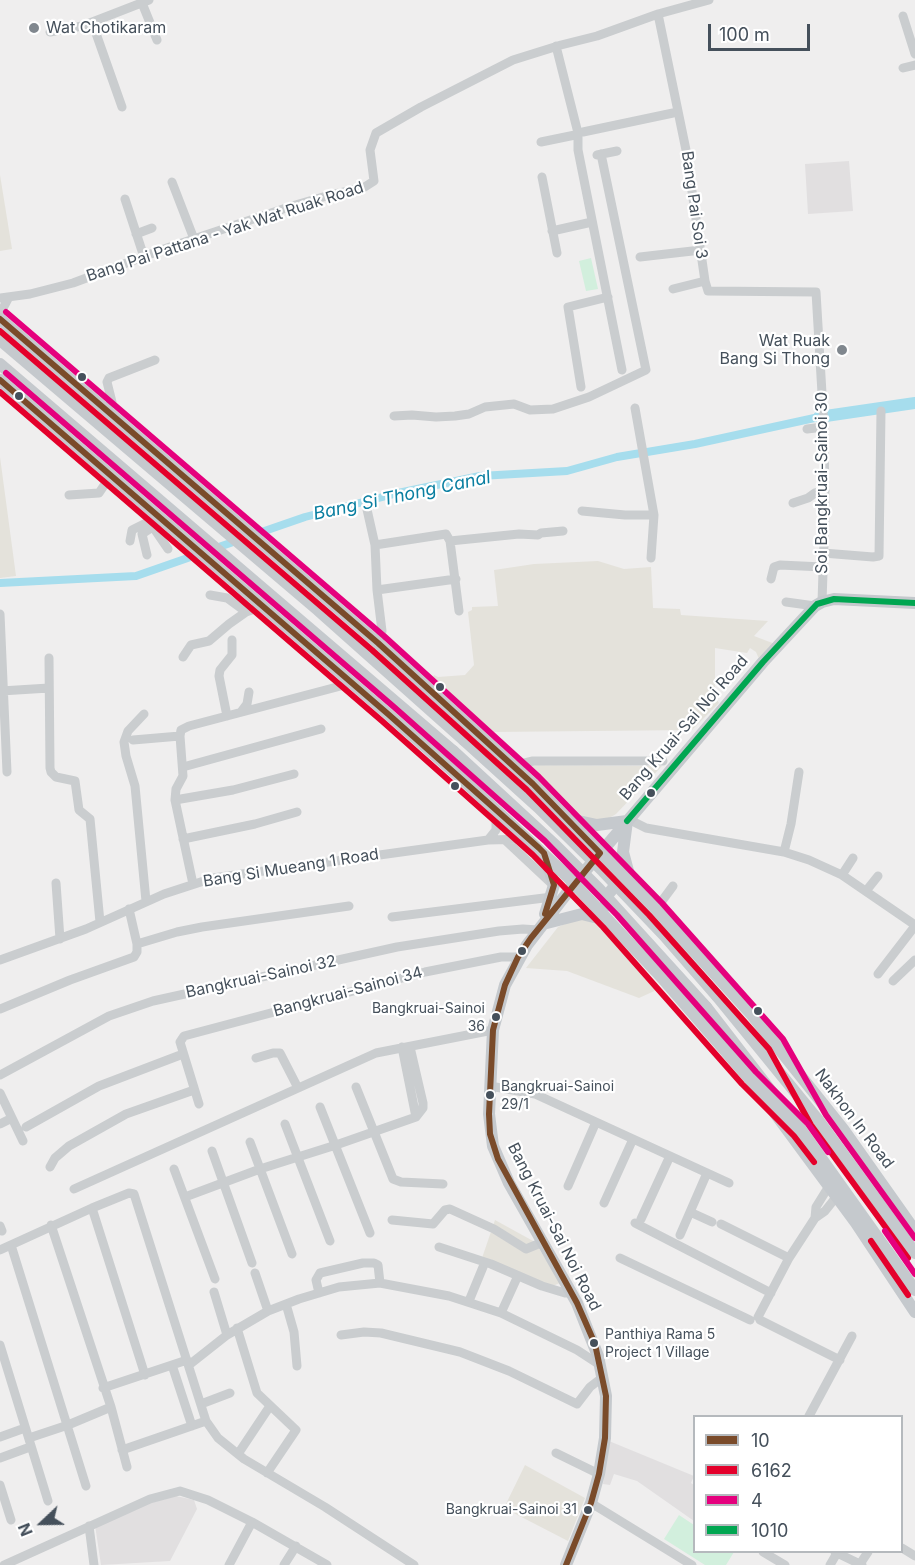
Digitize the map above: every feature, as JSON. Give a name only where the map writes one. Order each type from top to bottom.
[{"type":"main road","name":"Nakhon In Road","points":[[0,319],[402,664],[565,817],[656,909],[776,1044],[843,1129],[915,1231]]},
{"type":"main road","name":"Nakhon In Road","points":[[0,340],[318,610],[538,807],[603,871],[664,935],[717,996],[818,1120],[915,1253]]},
{"type":"main road","points":[[0,364],[453,751],[556,846],[706,1007],[801,1130],[915,1290]]},
{"type":"main road","points":[[0,381],[111,475],[158,521],[212,562],[529,839],[610,921],[749,1078],[801,1130]]},
{"type":"main road","points":[[51,425],[108,458]]},
{"type":"main road","points":[[818,604],[834,599],[915,603]]},
{"type":"main road","name":"Bang Kruai-Sai Noi Road","points":[[566,1565],[591,1503],[599,1474],[605,1438],[606,1404],[602,1371],[595,1344],[572,1293],[509,1182],[493,1146],[489,1125],[493,1030],[505,985],[518,957],[540,927],[627,820],[763,662],[818,604]]},
{"type":"main road","points":[[318,610],[327,612],[364,641],[402,664]]},
{"type":"main road","points":[[565,817],[592,825],[627,820],[623,855],[632,886],[619,885],[609,892],[606,903],[610,921]]},
{"type":"main road","points":[[541,851],[563,849],[569,845],[572,832],[565,817]]},
{"type":"main road","points":[[540,927],[553,891],[541,851]]},
{"type":"main road","points":[[540,927],[582,914],[610,921]]},
{"type":"main road","points":[[776,1044],[818,1120]]},
{"type":"main road","points":[[749,1078],[833,1191],[915,1312]]},
{"type":"street","name":"Bang Pai Pattana - Yak Wat Ruak Road","points":[[4,298],[73,283],[194,239],[330,195],[363,188],[374,181],[369,150],[376,133],[421,106],[513,60],[709,0]]},
{"type":"street","points":[[50,32],[92,22],[146,2],[157,40]]},
{"type":"street","name":"Bang Pai Soi 3","points":[[658,14],[684,139],[708,291],[816,292]]},
{"type":"street","points":[[903,16],[915,54]]},
{"type":"street","points":[[92,22],[122,107]]},
{"type":"street","points":[[556,46],[578,133],[578,150],[622,370]]},
{"type":"street","points":[[903,68],[915,65]]},
{"type":"street","points":[[541,142],[673,113]]},
{"type":"street","points":[[394,416],[455,416],[469,414],[485,407],[514,404],[530,410],[553,409],[589,397],[646,370],[599,155],[617,151]]},
{"type":"street","points":[[542,177],[557,253]]},
{"type":"street","points":[[172,182],[194,239]]},
{"type":"street","points":[[125,199],[144,257]]},
{"type":"street","points":[[552,231],[592,222]]},
{"type":"street","points":[[136,234],[152,228]]},
{"type":"street","points":[[640,257],[701,250]]},
{"type":"street","points":[[673,289],[705,280]]},
{"type":"street","name":"Soi Bangkruai-Sainoi 30","points":[[816,292],[824,425],[825,491],[823,567],[818,604]]},
{"type":"street","points":[[581,387],[568,307],[608,297]]},
{"type":"street","points":[[0,314],[4,298]]},
{"type":"street","points":[[105,409],[112,402],[107,382],[109,378],[155,360]]},
{"type":"street","points":[[635,408],[654,515],[651,558]]},
{"type":"street","points":[[822,553],[879,556],[880,411]]},
{"type":"street","points":[[807,429],[824,425]]},
{"type":"street","points":[[69,495],[99,494],[111,475]]},
{"type":"street","points":[[793,502],[825,491]]},
{"type":"street","points":[[366,505],[375,545],[382,631],[378,643]]},
{"type":"street","points":[[582,511],[654,515]]},
{"type":"street","points":[[130,541],[132,530],[158,521]]},
{"type":"street","points":[[158,521],[168,549]]},
{"type":"street","points":[[147,555],[142,534],[158,521]]},
{"type":"street","points":[[450,542],[563,531]]},
{"type":"street","points":[[375,545],[444,533],[448,535],[459,611]]},
{"type":"street","points":[[771,579],[774,567],[780,565],[823,567]]},
{"type":"street","points":[[377,590],[456,579]]},
{"type":"street","points":[[210,595],[227,598],[246,612]]},
{"type":"street","points":[[786,602],[818,604]]},
{"type":"street","points":[[183,657],[191,645],[209,641],[246,612],[263,606]]},
{"type":"street","points":[[0,614],[7,772]]},
{"type":"street","points":[[227,716],[219,676],[220,670],[232,654],[232,640]]},
{"type":"street","points":[[50,658],[50,768],[56,777],[75,781],[79,810],[90,819],[100,922]]},
{"type":"street","points":[[133,740],[180,734],[189,726],[352,683]]},
{"type":"street","points":[[2,691],[49,688]]},
{"type":"street","points":[[241,712],[249,692]]},
{"type":"street","points":[[144,714],[128,731],[124,742],[135,786],[147,901]]},
{"type":"street","points":[[183,767],[321,729]]},
{"type":"street","points":[[180,734],[183,776],[176,789],[175,800],[193,884]]},
{"type":"street","points":[[512,766],[533,761],[663,761]]},
{"type":"street","points":[[784,852],[800,772]]},
{"type":"street","points":[[175,800],[232,790],[294,774]]},
{"type":"street","points":[[488,840],[497,826],[496,810]]},
{"type":"street","points":[[183,839],[255,824],[297,812]]},
{"type":"street","points":[[627,820],[646,828],[784,852],[821,864],[842,875],[914,923],[878,974]]},
{"type":"street","name":"Bang Si Mueang 1 Road","points":[[0,960],[60,939],[147,901],[193,884],[229,875],[488,840],[529,839]]},
{"type":"street","points":[[505,840],[553,891]]},
{"type":"street","points":[[842,875],[853,858]]},
{"type":"street","points":[[866,891],[878,876]]},
{"type":"street","points":[[56,883],[60,939]]},
{"type":"street","points":[[656,909],[673,886]]},
{"type":"street","points":[[393,917],[553,891]]},
{"type":"street","points":[[137,945],[177,932],[202,927],[349,906]]},
{"type":"street","points":[[0,1009],[137,954],[129,909]]},
{"type":"street","name":"Bangkruai-Sainoi 32","points":[[0,1075],[109,1016],[153,1001],[397,947],[540,927]]},
{"type":"street","name":"Bangkruai-Sainoi 34","points":[[183,1054],[180,1039],[184,1036],[425,972],[501,957],[518,957]]},
{"type":"street","points":[[893,981],[915,960]]},
{"type":"street","points":[[74,1189],[376,1053],[493,1030]]},
{"type":"street","points":[[185,1197],[260,1169],[416,1117],[406,1047]]},
{"type":"street","points":[[256,1058],[280,1053],[298,1088]]},
{"type":"street","points":[[26,1127],[99,1086],[183,1054],[200,1104]]},
{"type":"street","points":[[490,1086],[535,1094],[729,1183]]},
{"type":"street","points":[[356,1087],[391,1176],[396,1181],[443,1184]]},
{"type":"street","points":[[50,1167],[55,1158],[69,1146],[126,1114],[194,1090]]},
{"type":"street","points":[[0,1094],[23,1141]]},
{"type":"street","points":[[320,1107],[370,1233]]},
{"type":"street","points":[[0,1124],[12,1118]]},
{"type":"street","points":[[568,1186],[596,1122]]},
{"type":"street","points":[[285,1124],[330,1241]]},
{"type":"street","points":[[604,1203],[633,1139]]},
{"type":"street","points":[[250,1142],[292,1254]]},
{"type":"street","points":[[212,1151],[268,1311]]},
{"type":"street","points":[[670,1156],[638,1221],[771,1293]]},
{"type":"street","points":[[174,1168],[215,1279]]},
{"type":"street","points":[[680,1235],[707,1173]]},
{"type":"street","points":[[756,1319],[814,1218],[825,1211],[833,1191]]},
{"type":"street","points":[[0,1250],[51,1225],[129,1193],[134,1194],[206,1421],[218,1438],[267,1473],[325,1507],[414,1565]]},
{"type":"street","points":[[92,1208],[145,1375]]},
{"type":"street","points":[[392,1220],[433,1224],[446,1210],[450,1209],[494,1229],[526,1249],[543,1242]]},
{"type":"street","points":[[690,1212],[789,1258]]},
{"type":"street","points":[[51,1225],[111,1407],[127,1467]]},
{"type":"street","points":[[11,1245],[86,1486]]},
{"type":"street","points":[[439,1247],[491,1264],[542,1286],[572,1293]]},
{"type":"street","points":[[620,1258],[756,1319],[840,1360]]},
{"type":"street","points":[[319,1293],[316,1280],[320,1273],[363,1263],[378,1265],[380,1283]]},
{"type":"street","points":[[469,1301],[483,1267]]},
{"type":"street","points":[[501,1313],[516,1280]]},
{"type":"street","points":[[103,1388],[172,1365],[188,1363],[237,1328],[286,1304],[353,1284],[380,1283],[469,1301],[501,1313],[577,1350],[602,1371],[577,1404],[509,1371],[460,1352],[381,1333],[364,1332],[341,1335]]},
{"type":"street","points":[[214,1292],[226,1335]]},
{"type":"street","points":[[286,1304],[294,1332],[297,1366]]},
{"type":"street","points":[[237,1328],[257,1393],[296,1430],[267,1473]]},
{"type":"street","points":[[810,1415],[852,1336]]},
{"type":"street","points":[[0,1345],[48,1501]]},
{"type":"street","points":[[172,1365],[192,1426]]},
{"type":"street","points":[[201,1404],[230,1393]]},
{"type":"street","points":[[238,1454],[270,1406]]},
{"type":"street","points":[[0,1458],[30,1442],[111,1407]]},
{"type":"street","points":[[122,1450],[206,1421]]},
{"type":"street","points":[[0,1437],[25,1428]]},
{"type":"street","points":[[556,1453],[599,1474]]},
{"type":"street","points":[[0,1485],[11,1520]]},
{"type":"street","points":[[4,1565],[150,1499],[180,1491],[208,1500],[252,1522],[327,1565]]},
{"type":"street","points":[[591,1503],[692,1565]]},
{"type":"street","points":[[229,1565],[252,1522]]},
{"type":"street","points":[[89,1526],[94,1565]]},
{"type":"street","points":[[284,1565],[296,1546]]},
{"type":"street","points":[[766,1553],[785,1565]]},
{"type":"street","points":[[838,1553],[861,1565]]},
{"type":"shaded area","points":[[849,161],[853,211],[808,214],[805,164]]},
{"type":"shaded area","points":[[0,175],[12,249],[0,251]]},
{"type":"shaded area","points":[[0,457],[16,576],[0,578]]},
{"type":"shaded area","points":[[598,561],[624,569],[651,567],[653,608],[680,609],[681,615],[768,621],[754,636],[775,644],[759,659],[756,652],[750,648],[747,653],[715,648],[715,697],[719,703],[692,730],[492,732],[432,679],[434,675],[438,677],[465,675],[474,665],[468,612],[472,610],[472,607],[498,606],[494,570],[534,564]]},
{"type":"shaded area","points":[[522,765],[662,766],[616,814],[606,820],[595,822],[575,814]]},
{"type":"shaded area","points":[[579,918],[606,928],[661,988],[639,998],[567,971],[526,968],[558,927]]},
{"type":"shaded area","points":[[495,1220],[535,1242],[560,1283],[550,1287],[482,1258]]},
{"type":"shaded area","points":[[609,1441],[693,1476],[691,1483],[693,1484],[693,1520],[637,1481],[614,1474],[610,1485],[603,1484]]},
{"type":"shaded area","points":[[525,1465],[585,1498],[568,1541],[504,1508]]},
{"type":"shaded area","points":[[176,1496],[194,1500],[197,1509],[170,1561],[101,1565],[95,1525],[150,1503]]},
{"type":"green space","points":[[591,258],[598,289],[586,291],[579,261]]},
{"type":"green space","points":[[679,1515],[693,1524],[693,1553],[733,1553],[726,1565],[705,1565],[664,1539]]},
{"type":"waterway","name":"Bang Si Thong Canal","points":[[819,417],[915,403]]},
{"type":"waterway","name":"Bang Si Thong Canal","points":[[250,536],[305,517],[398,493],[480,476],[567,471],[617,457],[695,444],[819,417]]},
{"type":"waterway","name":"Bang Si Thong Canal","points":[[213,549],[239,540]]},
{"type":"waterway","name":"Bang Si Thong Canal","points":[[0,583],[136,576],[202,553]]},
{"type":"transit line","name":"4","points":[[6,312],[384,636],[539,777],[662,903],[783,1039],[826,1115],[915,1238]]},
{"type":"transit line","name":"10","points":[[0,319],[378,643],[533,784],[600,853],[518,957],[505,985],[493,1030],[490,1134],[498,1159],[577,1303],[595,1344],[606,1396],[605,1438],[599,1474],[591,1503],[566,1565]]},
{"type":"transit line","name":"6162","points":[[0,331],[372,650],[527,790],[649,915],[769,1049],[811,1125],[908,1258]]},
{"type":"transit line","name":"4","points":[[6,373],[394,707],[545,841],[617,915],[756,1072],[808,1124],[828,1152]]},
{"type":"transit line","name":"10","points":[[0,380],[388,714],[539,848],[544,853],[554,885],[545,914]]},
{"type":"transit line","name":"6162","points":[[0,392],[382,721],[533,855],[603,927],[742,1084],[794,1136],[814,1162]]},
{"type":"transit line","name":"1010","points":[[627,821],[763,662],[817,604],[834,599],[915,603]]},
{"type":"transit line","name":"4","points":[[885,1231],[915,1274]]},
{"type":"transit line","name":"6162","points":[[871,1241],[908,1295]]},
{"type":"place","name":"Wat Chotikaram","points":[[34,28]]},
{"type":"place","name":"Wat Ruak Bang Si Thong","points":[[842,350]]},
{"type":"place","name":"Bangkruai-Sainoi 36","points":[[496,1017]]},
{"type":"place","name":"Bangkruai-Sainoi 29/1","points":[[490,1095]]},
{"type":"place","name":"Panthiya Rama 5 Project 1 Village","points":[[594,1343]]},
{"type":"place","name":"Bangkruai-Sainoi 31","points":[[588,1510]]}]
